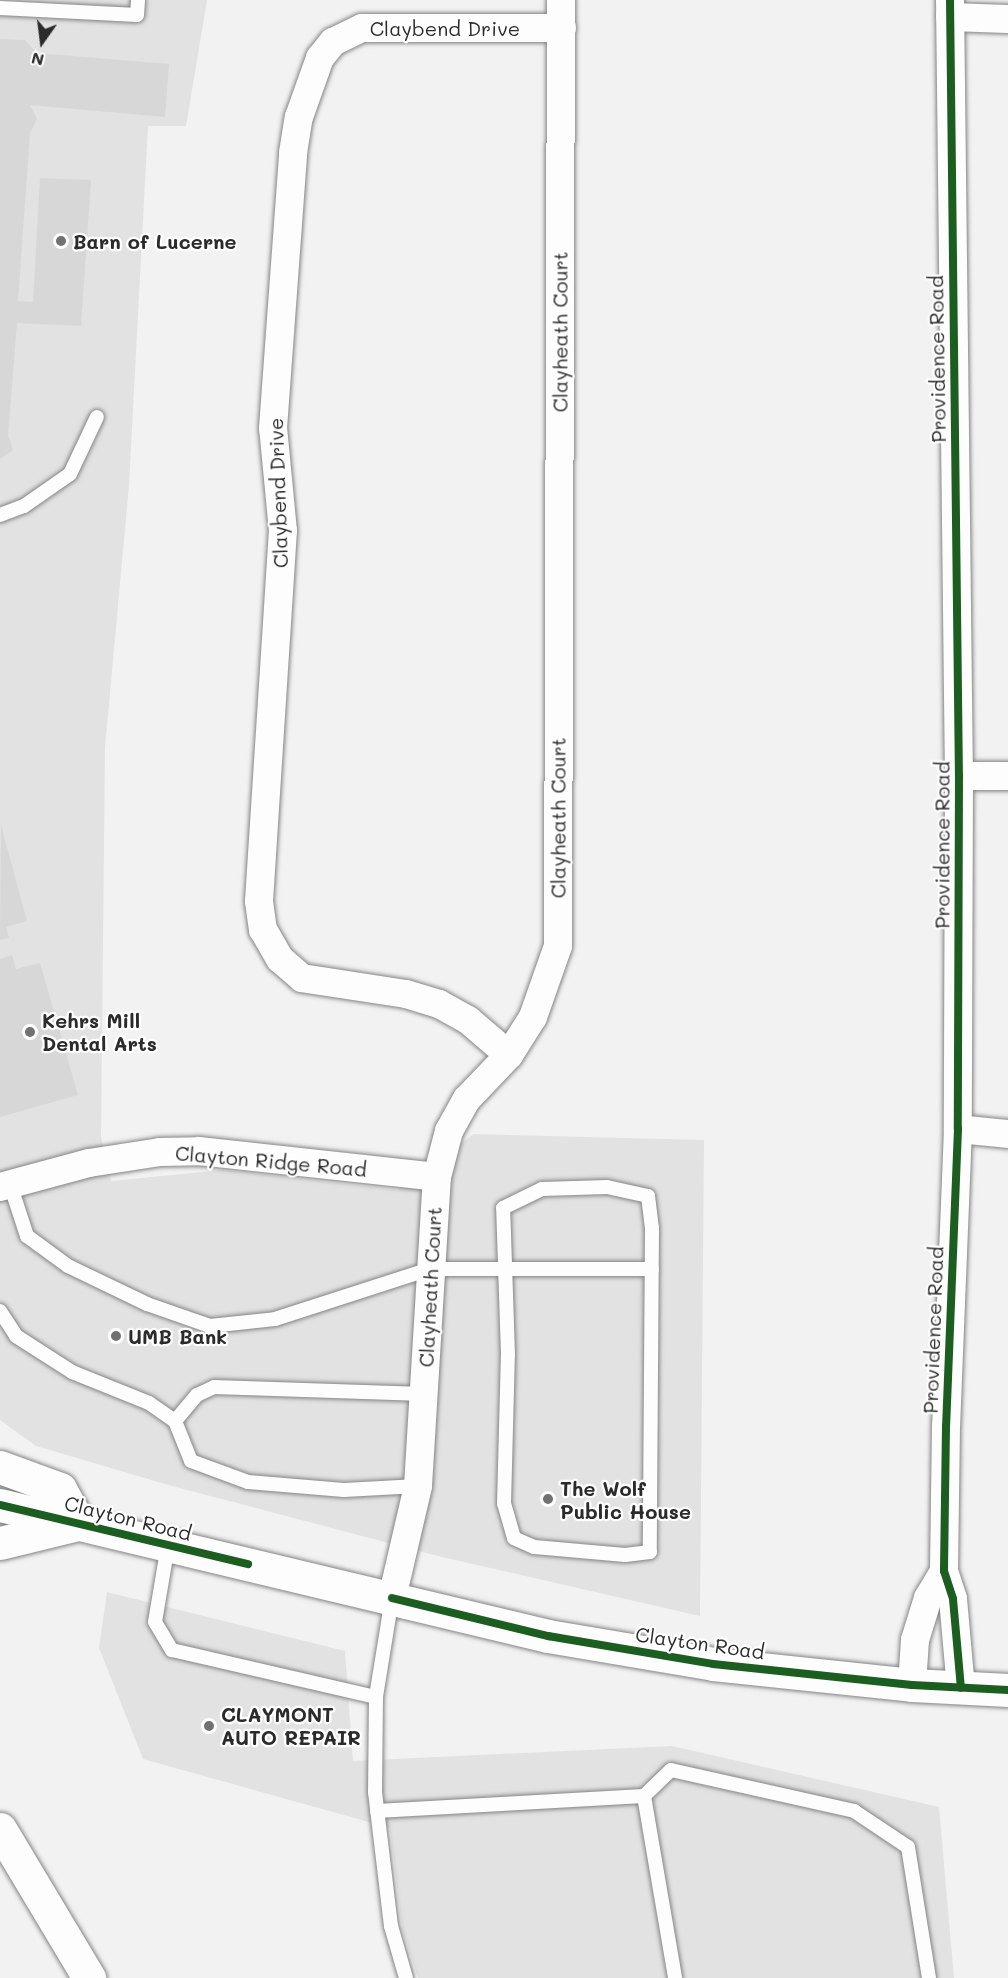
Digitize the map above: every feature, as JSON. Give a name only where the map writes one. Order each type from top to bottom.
[{"type":"main road","points":[[0,1467],[60,1489],[79,1523],[0,1543]]},
{"type":"main road","name":"Clayton Road","points":[[0,1505],[548,1636],[701,1662],[912,1684],[1008,1690]]},
{"type":"main road","points":[[0,1829],[89,1978]]},
{"type":"street","name":"Clayheath Court","points":[[392,1598],[418,1486],[437,1177],[449,1131],[467,1099],[510,1055],[534,1017],[558,946],[561,0]]},
{"type":"street","points":[[950,8],[1008,19]]},
{"type":"street","name":"Providence Road","points":[[950,8],[959,776],[958,1129],[946,1426],[944,1571],[953,1599],[961,1688]]},
{"type":"street","name":"Claybend Drive","points":[[510,1055],[468,1020],[439,1004],[406,994],[321,984],[302,978],[280,959],[263,930],[259,901],[283,531],[273,428],[293,153],[302,107],[320,58],[333,42],[362,28],[562,28]]},
{"type":"street","points":[[959,776],[1008,776]]},
{"type":"street","points":[[958,1129],[1008,1134]]},
{"type":"street","name":"Clayton Ridge Road","points":[[5,1185],[89,1163],[160,1152],[199,1151],[437,1177]]},
{"type":"street","name":"Providence Road","points":[[912,1684],[915,1640],[928,1598],[944,1571]]},
{"type":"lane","points":[[0,8],[137,15],[138,0]]},
{"type":"lane","points":[[0,515],[24,506],[70,474],[97,417]]},
{"type":"lane","points":[[5,1185],[27,1236],[68,1266],[147,1304],[210,1326],[275,1319],[430,1269],[507,1266],[652,1269]]},
{"type":"lane","points":[[607,1186],[648,1196],[652,1269],[650,1552],[625,1555],[534,1547],[514,1538],[504,1504],[507,1266],[503,1208],[542,1189],[607,1186]]},
{"type":"lane","points":[[0,1311],[16,1336],[72,1372],[149,1402],[175,1421],[191,1461],[248,1482],[344,1490],[418,1486]]},
{"type":"lane","points":[[175,1421],[197,1395],[214,1387],[424,1394]]},
{"type":"lane","points":[[168,1545],[155,1622],[172,1650],[376,1697]]},
{"type":"lane","points":[[392,1598],[376,1697],[377,1811],[391,1926],[406,1978]]},
{"type":"lane","points":[[377,1811],[644,1796],[671,1770],[854,1811],[908,1847],[929,1978]]},
{"type":"lane","points":[[644,1796],[675,1978]]},
{"type":"shaded area","points":[[0,0],[207,0],[186,126],[148,126],[129,485],[105,748],[101,1137],[111,1181],[222,1170],[398,1190],[474,1134],[704,1140],[700,1616],[442,1557],[172,1486],[36,1446],[0,1420]]},
{"type":"shaded area","points":[[107,1592],[345,1651],[353,1761],[672,1746],[939,1807],[954,1978],[418,1978],[402,1928],[390,1828],[143,1759],[99,1648]]},
{"type":"building","name":"Barn of Lucerne","points":[[0,39],[25,40],[37,53],[169,64],[165,117],[30,105],[37,119],[30,133],[18,301],[33,302],[40,178],[91,180],[81,326],[17,323],[8,435],[13,450],[0,459]]},
{"type":"building","points":[[1,825],[27,921],[6,927],[9,938],[0,940]]},
{"type":"building","name":"Kehrs Mill Dental Arts","points":[[12,955],[16,969],[40,963],[78,1095],[0,1117],[0,959]]},
{"type":"cycle path","points":[[950,0],[959,776],[958,1129],[946,1426],[944,1571],[953,1599],[961,1688]]},
{"type":"cycle path","points":[[0,1505],[248,1564]]},
{"type":"cycle path","points":[[392,1598],[548,1636],[713,1664],[912,1685],[1008,1690]]},
{"type":"place","name":"Barn of Lucerne","points":[[61,241]]},
{"type":"place","name":"Kehrs Mill Dental Arts","points":[[30,1032]]},
{"type":"place","name":"UMB Bank","points":[[116,1336]]},
{"type":"place","name":"The Wolf Public House","points":[[548,1499]]},
{"type":"place","name":"CLAYMONT AUTO REPAIR","points":[[209,1726]]}]
